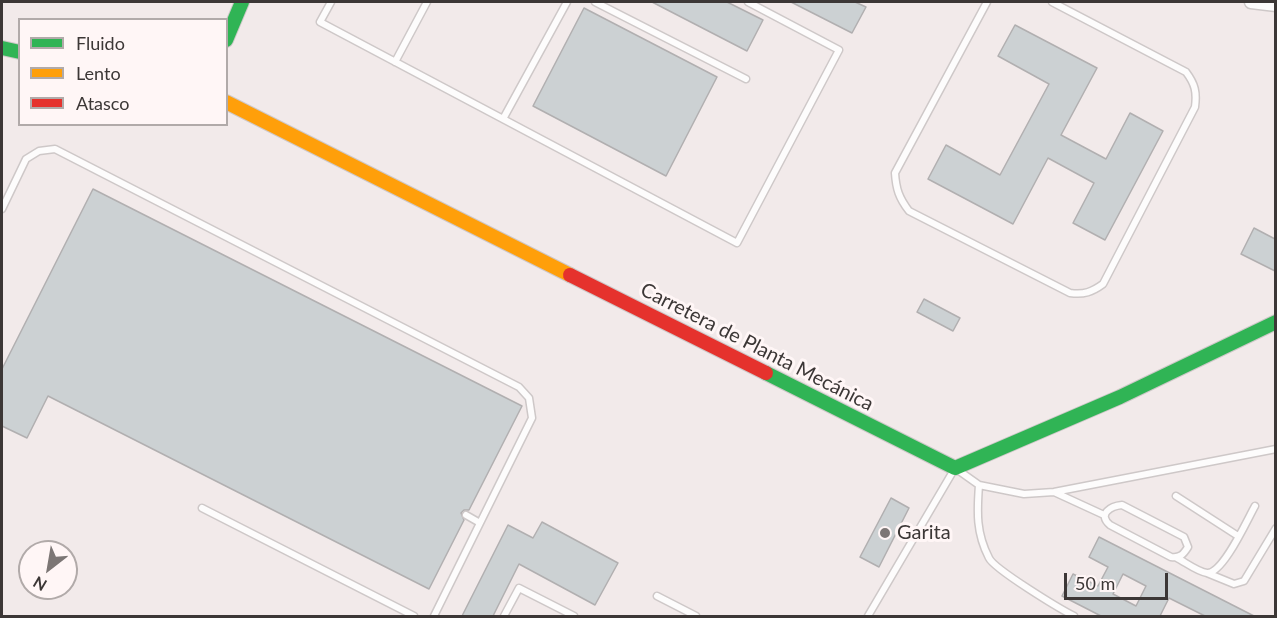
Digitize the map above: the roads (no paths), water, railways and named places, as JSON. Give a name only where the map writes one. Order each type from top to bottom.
[{"type":"street","points":[[228,35],[242,2]]},
{"type":"street","points":[[1251,2],[1275,5]]},
{"type":"street","points":[[2,48],[18,52]]},
{"type":"street","name":"Carretera de Planta Mecánica","points":[[228,103],[955,468]]},
{"type":"street","points":[[955,468],[1120,397],[1275,322]]},
{"type":"lane","points":[[331,2],[320,22],[737,243],[839,50],[748,2]]},
{"type":"lane","points":[[395,62],[427,2]]},
{"type":"lane","points":[[503,119],[567,2]]},
{"type":"lane","points":[[595,2],[746,79]]},
{"type":"lane","points":[[987,2],[896,173],[899,199],[909,211],[1070,293],[1080,295],[1094,291],[1103,284],[1196,107],[1197,93],[1186,72],[1052,2]]},
{"type":"lane","points":[[2,209],[26,159],[39,151],[55,149],[519,387],[529,398],[532,418],[434,616]]},
{"type":"lane","points":[[868,616],[955,468],[979,485],[1024,494],[1054,492],[1275,449]]},
{"type":"lane","points":[[979,485],[977,522],[989,561],[1054,606],[1074,616]]},
{"type":"lane","points":[[1054,492],[1104,515],[1110,525],[1171,557],[1234,584],[1244,581],[1275,528]]},
{"type":"lane","points":[[1176,496],[1238,536]]},
{"type":"lane","points":[[1104,515],[1113,506],[1122,505],[1184,537],[1188,547],[1184,554],[1177,558]]},
{"type":"lane","points":[[1206,573],[1223,564],[1255,506]]},
{"type":"lane","points":[[202,508],[414,616]]},
{"type":"lane","points":[[466,515],[480,523]]},
{"type":"lane","points":[[504,616],[519,588],[574,616]]},
{"type":"lane","points":[[657,596],[696,616]]},
{"type":"place","name":"Garita","points":[[885,533]]}]
